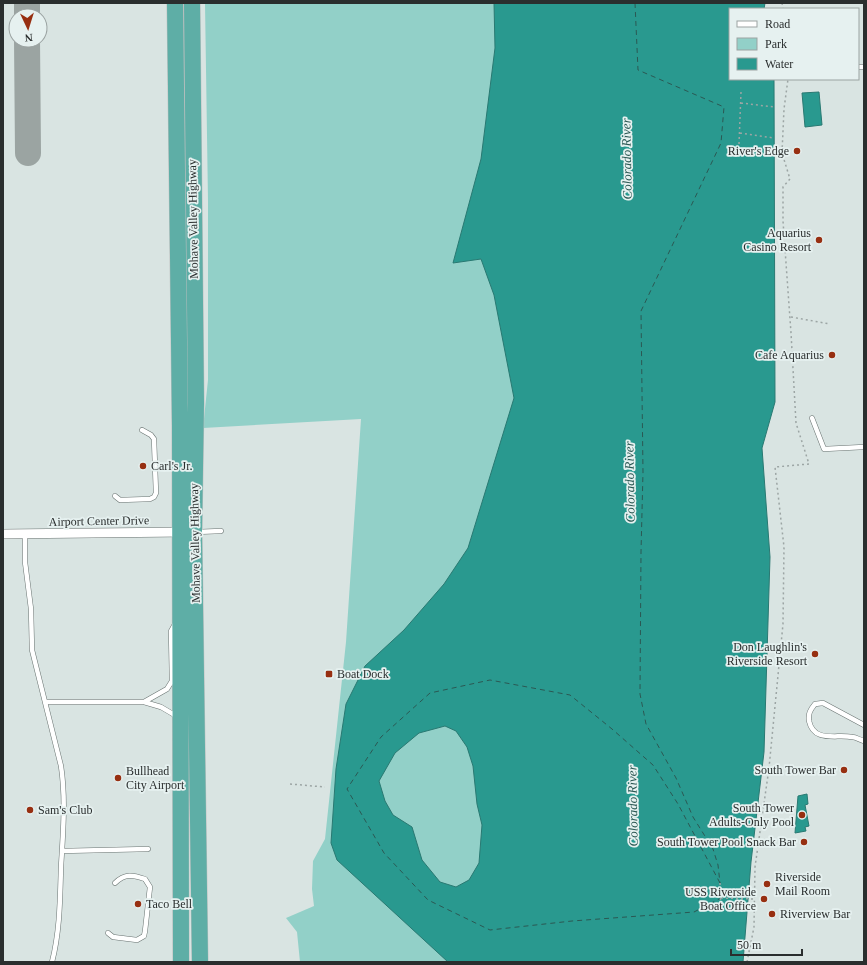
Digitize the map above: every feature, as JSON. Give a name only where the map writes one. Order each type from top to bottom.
[{"type":"highway","name":"Mohave Valley Highway","points":[[175,3],[180,425],[187,532],[200,962]]},
{"type":"highway","name":"Mohave Valley Highway","points":[[181,962],[180,615],[196,403],[192,3]]},
{"type":"street","name":"Airport Center Drive","points":[[3,534],[187,532]]},
{"type":"lane","points":[[812,418],[824,449],[864,446]]},
{"type":"lane","points":[[115,496],[120,500],[150,499],[154,497],[156,493],[154,439],[151,435],[142,430]]},
{"type":"lane","points":[[187,532],[221,531]]},
{"type":"lane","points":[[25,533],[25,562],[31,609],[32,650],[61,766],[64,785],[58,928],[52,962]]},
{"type":"lane","points":[[144,702],[167,689],[172,681],[171,631],[180,615]]},
{"type":"lane","points":[[45,702],[144,702],[161,707],[180,719]]},
{"type":"lane","points":[[864,725],[823,703],[815,704],[810,711],[809,719],[811,729],[816,734],[831,737],[853,737],[864,741]]},
{"type":"lane","points":[[62,851],[148,849]]},
{"type":"lane","points":[[108,933],[113,937],[138,940],[144,936],[145,931],[150,887],[145,879],[132,875],[120,878],[115,883]]},
{"type":"path","points":[[747,962],[754,927],[755,867],[769,768],[783,624],[784,547],[775,467],[809,464],[796,423],[783,221],[783,187],[790,178],[782,153],[784,109],[788,80]]},
{"type":"path","points":[[739,144],[742,92]]},
{"type":"path","points":[[741,102],[774,107]]},
{"type":"path","points":[[740,133],[774,138]]},
{"type":"path","points":[[790,316],[830,324]]},
{"type":"path","points":[[290,784],[325,786]]},
{"type":"path","points":[[720,883],[721,913]]},
{"type":"path","points":[[721,898],[754,898]]},
{"type":"green space","points":[[205,3],[523,3],[525,962],[300,962],[297,932],[286,918],[314,906],[312,889],[313,861],[325,839],[346,642],[361,419],[203,428],[208,380],[208,201]]},
{"type":"water","name":"Colorado River","points":[[494,3],[765,3],[764,8],[729,8],[729,80],[774,80],[775,402],[762,448],[770,557],[764,752],[751,862],[743,962],[448,962],[337,860],[331,843],[336,769],[346,704],[365,666],[404,630],[444,584],[468,548],[514,398],[494,295],[481,259],[453,263],[481,159],[495,48]],"holes":[[[445,726],[456,731],[467,747],[473,766],[477,804],[482,825],[479,863],[469,880],[456,887],[440,882],[422,860],[412,827],[393,815],[385,801],[379,781],[395,753],[419,733]]]},
{"type":"water","points":[[819,92],[822,125],[805,127],[802,93]]},
{"type":"water","name":"South Tower Adults-Only Pool","points":[[807,794],[808,804],[805,805],[809,826],[805,827],[806,831],[795,833],[798,796]]},
{"type":"ferry route","points":[[635,3],[638,70],[724,107],[721,143],[641,311],[643,472],[640,694],[646,724],[676,778],[693,817],[713,849],[718,865],[720,883]]},
{"type":"ferry route","points":[[720,883],[678,804],[653,765],[570,695],[490,680],[430,693],[381,737],[347,789],[384,853],[428,900],[490,930],[572,921],[694,912],[721,898]]},
{"type":"taxiway","points":[[27,3],[27,8]]},
{"type":"taxiway","points":[[27,48],[28,153]]},
{"type":"place","name":"River's Edge","points":[[797,151]]},
{"type":"place","name":"Aquarius Casino Resort","points":[[819,240]]},
{"type":"place","name":"Cafe Aquarius","points":[[832,355]]},
{"type":"place","name":"Carl's Jr.","points":[[143,466]]},
{"type":"place","name":"Don Laughlin's Riverside Resort","points":[[815,654]]},
{"type":"place","name":"Boat Dock","points":[[329,674]]},
{"type":"place","name":"South Tower Bar","points":[[844,770]]},
{"type":"place","name":"Bullhead City Airport","points":[[118,778]]},
{"type":"place","name":"Sam's Club","points":[[30,810]]},
{"type":"place","name":"South Tower Adults-Only Pool","points":[[802,815]]},
{"type":"place","name":"South Tower Pool Snack Bar","points":[[804,842]]},
{"type":"place","name":"Riverside Mail Room","points":[[767,884]]},
{"type":"place","name":"USS Riverside Boat Office","points":[[764,899]]},
{"type":"place","name":"Taco Bell","points":[[138,904]]},
{"type":"place","name":"Riverview Bar","points":[[772,914]]}]
